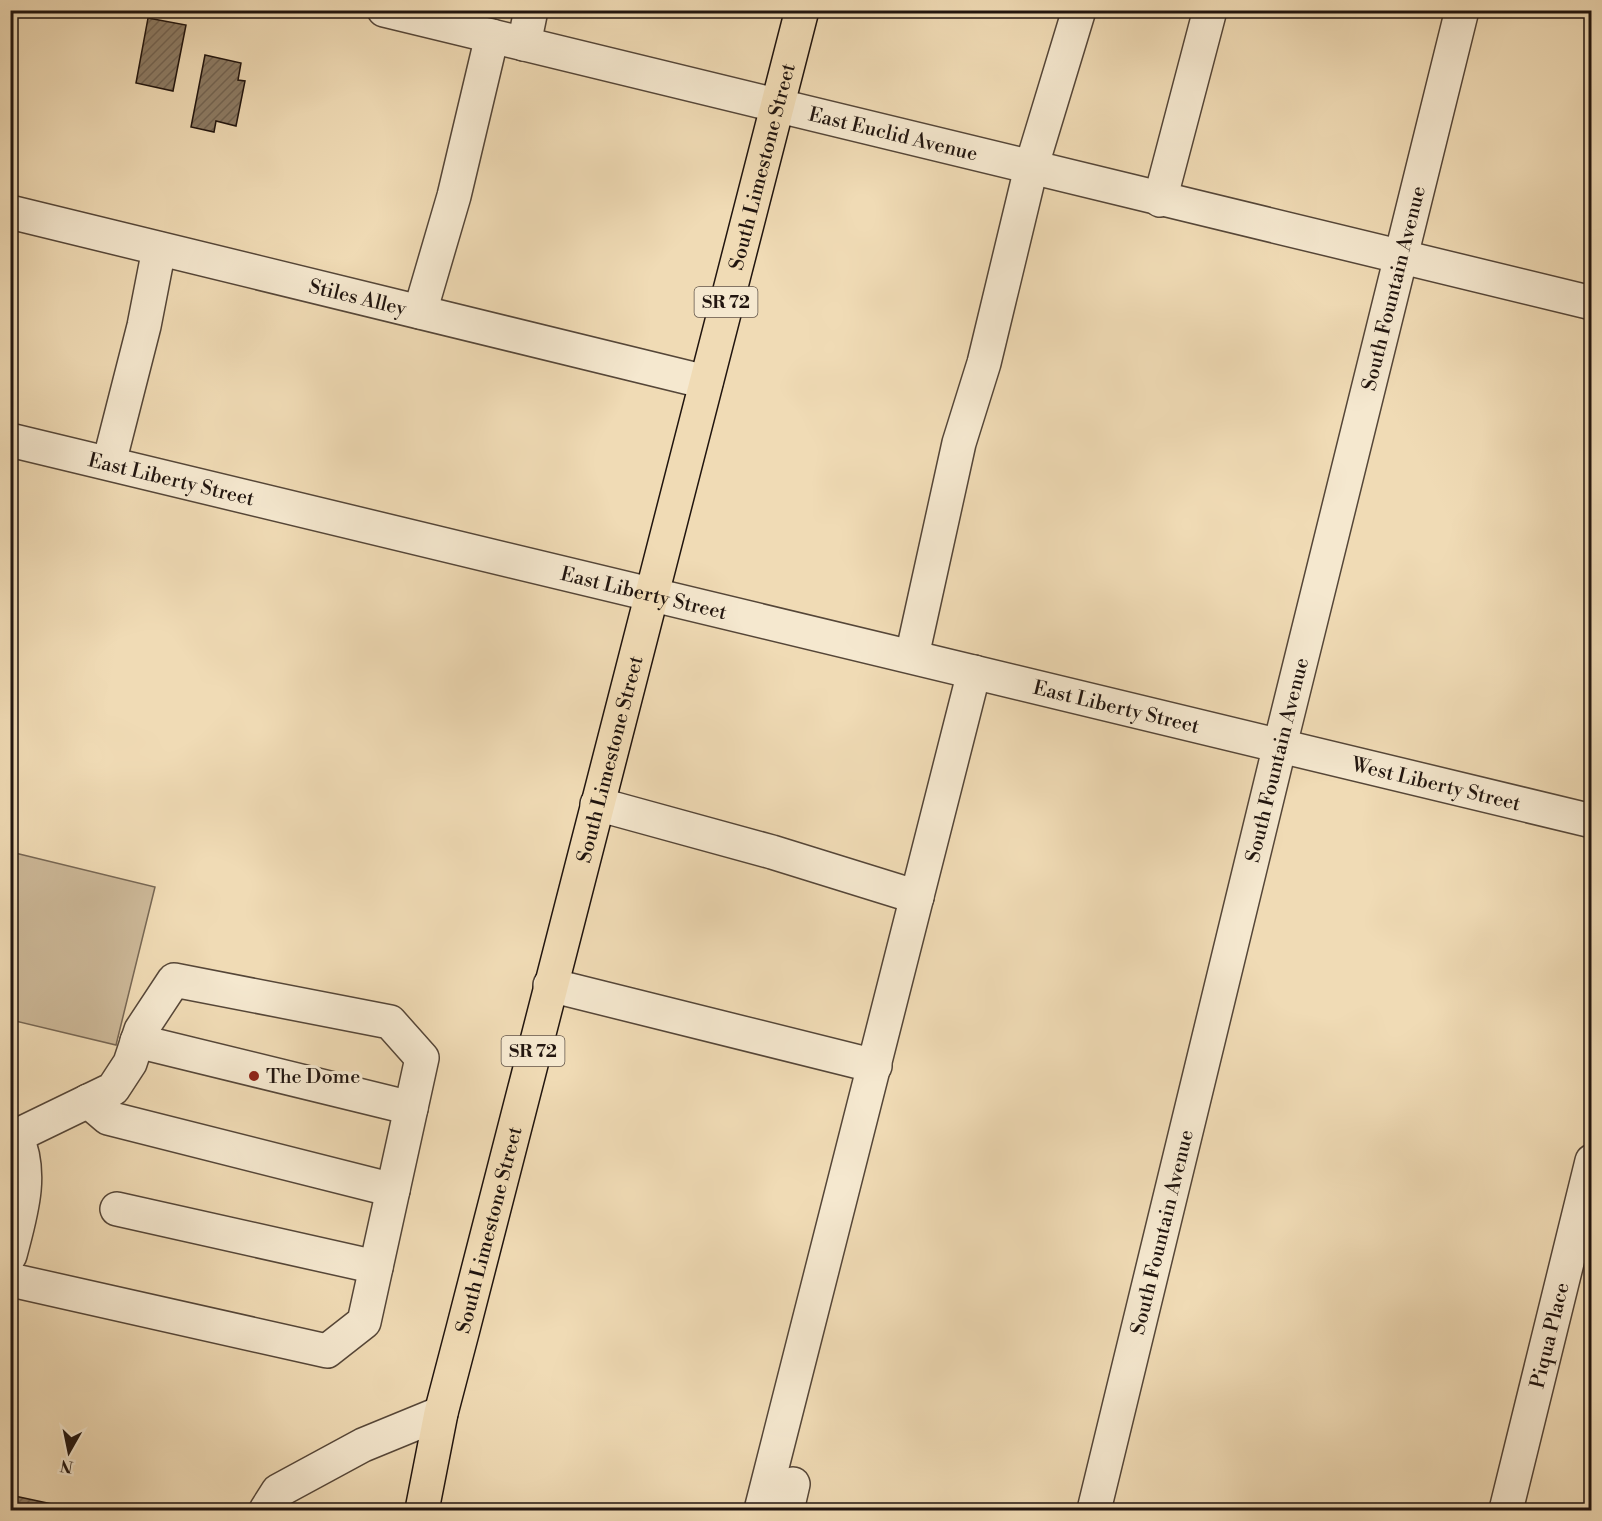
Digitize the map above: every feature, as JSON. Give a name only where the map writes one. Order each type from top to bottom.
[{"type":"main road","name":"South Limestone Street","points":[[422,1510],[441,1413],[650,593],[802,10]]},
{"type":"street","name":"East Euclid Avenue","points":[[384,10],[1592,303]]},
{"type":"street","points":[[524,44],[531,10]]},
{"type":"street","points":[[912,656],[959,443],[984,363],[1031,168],[1079,10]]},
{"type":"street","points":[[1160,200],[1210,10]]},
{"type":"street","name":"South Fountain Avenue","points":[[1094,1510],[1462,10]]},
{"type":"street","points":[[420,312],[454,196],[492,36]]},
{"type":"street","name":"Stiles Alley","points":[[10,212],[706,382]]},
{"type":"street","points":[[109,463],[144,326],[159,249]]},
{"type":"street","name":"East Liberty Street","points":[[10,440],[1280,746]]},
{"type":"street","points":[[761,1510],[974,672]]},
{"type":"street","name":"West Liberty Street","points":[[1280,746],[1592,821]]},
{"type":"street","points":[[597,804],[772,852],[917,897]]},
{"type":"street","points":[[10,1255],[24,1195],[25,1154],[13,1136],[100,1095],[130,1063],[141,1030],[174,980],[390,1022],[422,1058],[364,1322],[327,1351],[11,1280],[10,1276]]},
{"type":"street","points":[[550,985],[875,1066]]},
{"type":"street","points":[[137,1041],[411,1108]]},
{"type":"street","points":[[100,1095],[108,1118],[393,1190]]},
{"type":"street","name":"Piqua Place","points":[[1506,1510],[1592,1161]]},
{"type":"street","points":[[117,1209],[376,1267]]},
{"type":"street","points":[[266,1510],[278,1491],[363,1445],[441,1413]]},
{"type":"shaded area","points":[[11,852],[155,887],[116,1045],[11,1020]]},
{"type":"building","points":[[148,18],[186,25],[173,91],[136,83]]},
{"type":"building","points":[[205,55],[241,63],[238,80],[245,81],[236,126],[216,121],[214,132],[191,127]]},
{"type":"building","points":[[10,1495],[80,1510],[10,1510]]},
{"type":"place","name":"The Dome","points":[[254,1076]]}]
